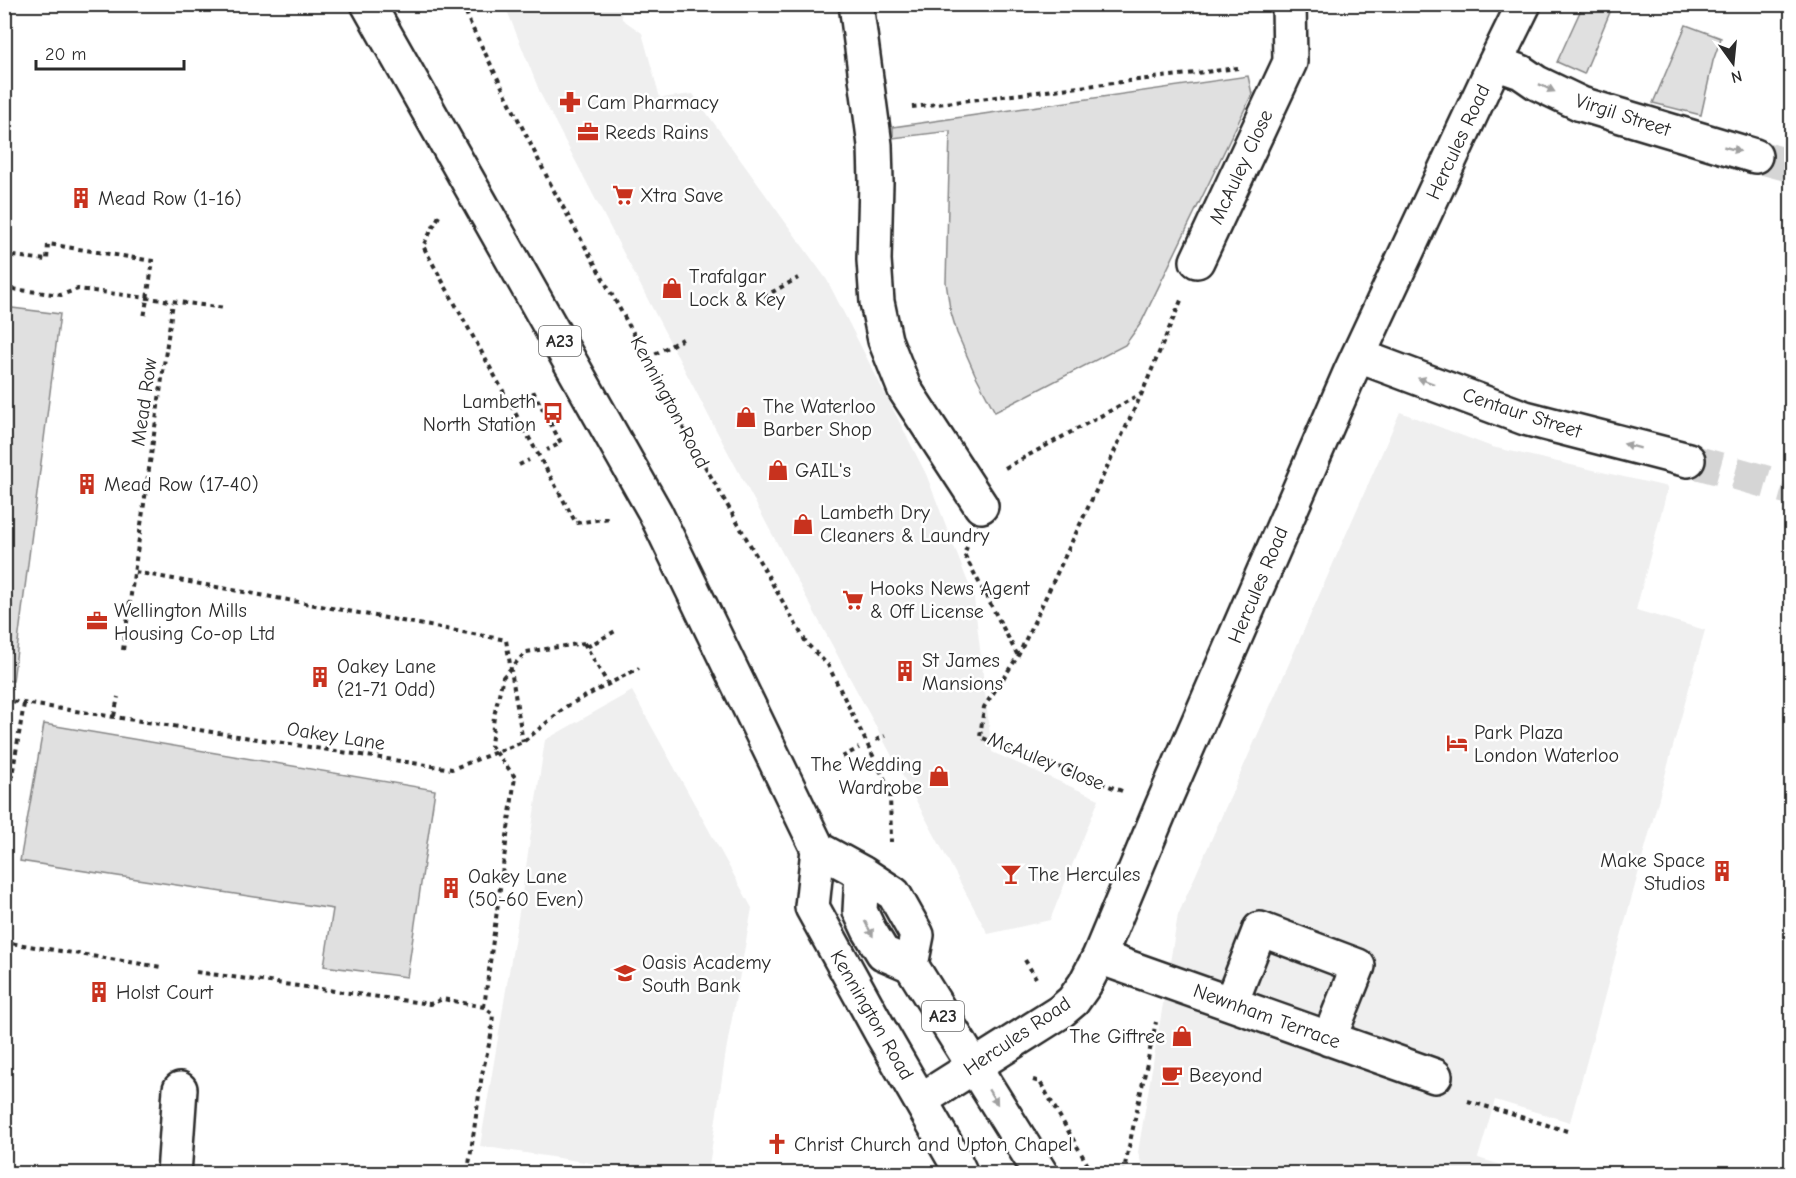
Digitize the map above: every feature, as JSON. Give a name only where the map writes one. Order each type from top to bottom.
[{"type":"street","name":"A23","points":[[368,4],[655,512],[818,849],[894,894],[917,935],[911,965],[1041,1173]]},
{"type":"street","points":[[856,4],[871,112],[876,182],[874,260],[877,302],[885,340],[905,390],[975,497]]},
{"type":"street","points":[[1289,4],[1290,62]]},
{"type":"street","name":"Hercules Road","points":[[921,1100],[1060,1012],[1085,984],[1099,957],[1350,373],[1524,4]]},
{"type":"street","name":"McAuley Close","points":[[1197,261],[1290,62]]},
{"type":"street","name":"Virgil Street","points":[[1495,63],[1521,72],[1581,104],[1755,156]]},
{"type":"street","name":"Centaur Street","points":[[1359,356],[1525,418],[1689,460]]},
{"type":"street","name":"Kennington Road","points":[[818,849],[812,907],[961,1173]]},
{"type":"street","points":[[1231,1004],[1260,929],[1358,966],[1329,1039]]},
{"type":"street","name":"Newnham Terrace","points":[[1099,957],[1436,1076]]},
{"type":"street","points":[[174,1173],[180,1089]]},
{"type":"path","name":"Kennington Road","points":[[464,4],[470,23],[553,189],[647,358],[697,454],[807,644],[828,665],[890,790]]},
{"type":"path","points":[[871,112],[1290,62]]},
{"type":"path","points":[[463,170],[423,246],[576,523],[655,512]]},
{"type":"path","points":[[4,255],[47,260],[48,244],[153,261],[144,318]]},
{"type":"path","name":"McAuley Close","points":[[1162,806],[980,738],[984,707],[1018,656],[1142,393],[1197,261]]},
{"type":"path","points":[[756,301],[798,278]]},
{"type":"path","points":[[4,288],[61,295],[78,289],[225,308]]},
{"type":"path","name":"Mead Row","points":[[123,650],[173,302]]},
{"type":"path","points":[[647,358],[683,339]]},
{"type":"path","points":[[533,391],[561,443],[547,450]]},
{"type":"path","points":[[1018,656],[964,554],[975,497],[1142,393]]},
{"type":"path","points":[[519,465],[529,460]]},
{"type":"path","points":[[135,572],[506,640],[523,742]]},
{"type":"path","points":[[484,1007],[515,777],[491,746],[494,716],[503,677],[526,652],[586,645],[617,630]]},
{"type":"path","points":[[586,645],[608,684]]},
{"type":"path","name":"Oakey Lane","points":[[4,700],[452,769],[523,742],[567,706],[639,668]]},
{"type":"path","points":[[114,716],[118,697]]},
{"type":"path","points":[[4,824],[24,704]]},
{"type":"path","points":[[876,740],[885,736]]},
{"type":"path","points":[[842,757],[859,748]]},
{"type":"path","points":[[4,942],[161,967]]},
{"type":"path","points":[[1025,960],[1040,985]]},
{"type":"path","points":[[196,972],[430,1004],[443,999],[484,1007],[494,1014],[482,1074],[468,1172]]},
{"type":"path","points":[[1123,1173],[1157,1017]]},
{"type":"path","points":[[1459,1098],[1567,1131]]},
{"type":"shaded area","points":[[506,5],[620,5],[622,19],[642,33],[660,98],[693,94],[827,280],[926,474],[974,598],[992,752],[1099,799],[1050,920],[988,934],[715,428],[541,95]]},
{"type":"shaded area","points":[[1583,5],[1613,5],[1584,74],[1557,62]]},
{"type":"shaded area","points":[[1686,25],[1721,38],[1713,61],[1701,115],[1653,103]]},
{"type":"shaded area","points":[[1248,76],[1252,94],[1141,323],[1125,345],[995,412],[957,333],[950,309],[946,282],[950,131],[893,138],[893,127]]},
{"type":"shaded area","points":[[4,307],[60,314],[13,681],[4,680]]},
{"type":"shaded area","points":[[1400,412],[1492,447],[1668,487],[1636,610],[1705,630],[1570,1122],[1495,1100],[1478,1158],[1528,1173],[1144,1173],[1138,1152],[1178,915]]},
{"type":"shaded area","name":"Oasis Academy South Bank","points":[[632,691],[752,908],[726,1051],[708,1173],[656,1173],[480,1146],[545,740]]},
{"type":"shaded area","points":[[44,724],[435,790],[407,977],[324,966],[333,909],[20,861]]},
{"type":"tunnel","points":[[1755,156],[1792,166]]},
{"type":"tunnel","points":[[1688,460],[1792,489]]},
{"type":"place","name":"Cam Pharmacy","points":[[570,102]]},
{"type":"place","name":"Reeds Rains","points":[[588,132]]},
{"type":"place","name":"Xtra Save","points":[[623,195]]},
{"type":"place","name":"Mead Row (1-16)","points":[[81,198]]},
{"type":"place","name":"Trafalgar Lock & Key","points":[[672,288]]},
{"type":"place","name":"Lambeth North Station","points":[[553,413]]},
{"type":"place","name":"The Waterloo Barber Shop","points":[[746,417]]},
{"type":"place","name":"GAIL's","points":[[778,470]]},
{"type":"place","name":"Mead Row (17-40)","points":[[87,484]]},
{"type":"place","name":"Lambeth Dry Cleaners & Laundry","points":[[803,524]]},
{"type":"place","name":"Hooks News Agent & Off License","points":[[853,600]]},
{"type":"place","name":"Wellington Mills Housing Co-op Ltd","points":[[97,621]]},
{"type":"place","name":"St James Mansions","points":[[905,671]]},
{"type":"place","name":"Oakey Lane (21-71 Odd)","points":[[320,677]]},
{"type":"place","name":"Park Plaza London Waterloo","points":[[1457,743]]},
{"type":"place","name":"The Wedding Wardrobe","points":[[939,776]]},
{"type":"place","name":"Make Space Studios","points":[[1722,871]]},
{"type":"place","name":"The Hercules","points":[[1011,874]]},
{"type":"place","name":"Oakey Lane (50-60 Even)","points":[[451,888]]},
{"type":"place","name":"Oasis Academy South Bank","points":[[625,973]]},
{"type":"place","name":"Holst Court","points":[[99,992]]},
{"type":"place","name":"The Giftree","points":[[1182,1036]]},
{"type":"place","name":"Beeyond","points":[[1172,1075]]},
{"type":"place","name":"Christ Church and Upton Chapel","points":[[777,1144]]}]
